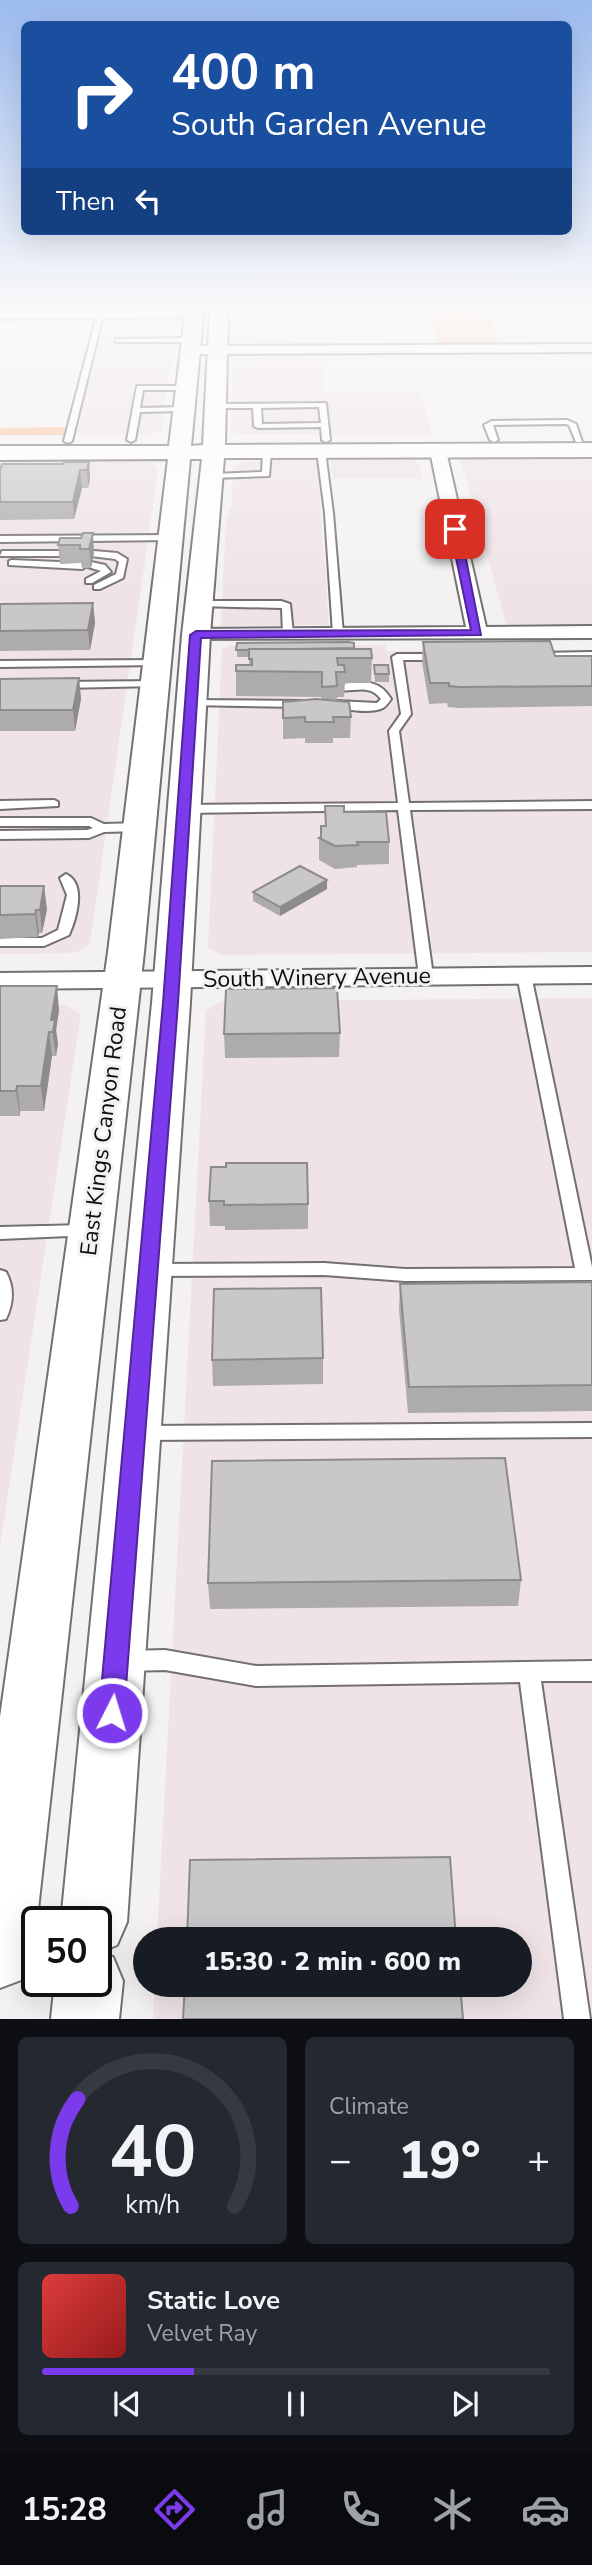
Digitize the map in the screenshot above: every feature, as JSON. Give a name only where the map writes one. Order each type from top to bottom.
[{"type":"main road","name":"East Kings Canyon Road","points":[[0,1955],[13,1752],[91,1231],[122,979],[121,828],[168,684],[198,619],[199,433],[202,401]]},
{"type":"main road","name":"East Kings Canyon Road","points":[[95,1906],[149,1270],[183,809],[168,684],[172,537],[199,433]]},
{"type":"main road","points":[[0,441],[131,440],[199,433],[267,451],[324,439],[438,451],[588,444]]},
{"type":"main road","points":[[0,453],[199,433],[324,439],[494,440],[588,444]]},
{"type":"main road","points":[[85,2019],[87,1997]]},
{"type":"street","points":[[438,451],[477,633]]},
{"type":"street","points":[[198,619],[288,634],[338,634],[363,641],[477,633],[592,632]]},
{"type":"street","name":"South Winery Avenue","points":[[0,981],[592,975]]},
{"type":"lane","points":[[68,440],[78,401]]},
{"type":"lane","points":[[131,440],[138,401]]},
{"type":"lane","points":[[157,401],[199,433]]},
{"type":"lane","points":[[136,410],[199,433],[257,406],[323,405],[338,634]]},
{"type":"lane","points":[[257,406],[258,426],[324,439]]},
{"type":"lane","points":[[0,539],[172,537]]},
{"type":"lane","points":[[89,554],[117,556],[124,561],[120,576],[93,584],[106,572],[102,567],[0,556],[89,554]]},
{"type":"lane","points":[[198,619],[281,604],[287,606],[288,610],[288,634]]},
{"type":"lane","points":[[527,656],[592,655]]},
{"type":"lane","points":[[426,976],[394,731],[406,714],[397,657],[448,656]]},
{"type":"lane","points":[[0,664],[310,704]]},
{"type":"lane","points":[[44,683],[168,684]]},
{"type":"lane","points":[[336,705],[371,707],[381,705],[386,699],[382,691],[372,686],[337,687]]},
{"type":"lane","points":[[0,805],[54,804]]},
{"type":"lane","points":[[183,809],[592,805]]},
{"type":"lane","points":[[0,822],[90,822],[121,828]]},
{"type":"lane","points":[[0,835],[89,834],[121,828]]},
{"type":"lane","points":[[0,942],[44,942],[64,932],[73,895],[65,878]]},
{"type":"lane","points":[[149,1270],[324,1269],[405,1275],[589,1274],[524,975]]},
{"type":"lane","points":[[0,1233],[91,1231]]},
{"type":"lane","points":[[0,1276],[5,1289],[0,1314]]},
{"type":"lane","points":[[135,1433],[592,1430]]},
{"type":"lane","points":[[116,1661],[165,1660],[256,1676],[592,1671]]},
{"type":"lane","points":[[529,1672],[577,2019]]},
{"type":"shaded area","points":[[84,401],[166,401],[162,431],[149,435],[76,435]]},
{"type":"shaded area","points":[[232,401],[423,401],[432,435],[236,434],[231,430]]},
{"type":"shaded area","points":[[66,427],[64,435],[0,435],[0,428]]},
{"type":"shaded area","points":[[468,458],[592,458],[592,624],[506,624],[461,461]]},
{"type":"shaded area","points":[[136,459],[153,462],[158,470],[90,943],[78,952],[70,953],[0,954],[0,460]]},
{"type":"shaded area","points":[[317,459],[329,625],[221,626],[226,521],[232,504],[233,467],[248,461]]},
{"type":"shaded area","points":[[331,459],[416,459],[423,479],[333,479]]},
{"type":"shaded area","points":[[385,645],[386,651],[592,650],[592,952],[222,955],[208,947],[222,649],[229,646]]},
{"type":"shaded area","points":[[592,998],[592,2019],[153,2019],[154,1997],[532,1997],[532,1927],[158,1927],[206,1010],[222,1001]]},
{"type":"shaded area","points":[[0,1005],[65,1005],[81,1014],[0,1546]]},
{"type":"building","points":[[89,462],[87,470],[80,470],[73,502],[0,502],[2,464]]},
{"type":"building","points":[[83,533],[93,533],[89,549],[80,549],[80,545],[58,545],[60,538],[81,538]]},
{"type":"building","points":[[93,603],[88,630],[0,631],[0,604]]},
{"type":"building","points":[[550,641],[555,656],[592,656],[592,686],[460,687],[449,686],[449,683],[430,683],[423,642]]},
{"type":"building","points":[[237,643],[354,643],[354,648],[236,650]]},
{"type":"building","points":[[249,649],[371,649],[372,658],[337,658],[338,665],[344,665],[345,672],[336,672],[337,686],[322,687],[322,672],[236,671],[236,665],[252,665]]},
{"type":"building","points":[[374,665],[388,665],[389,674],[375,674]]},
{"type":"building","points":[[79,678],[73,710],[0,710],[0,679]]},
{"type":"building","points":[[316,699],[349,702],[351,717],[333,717],[334,722],[305,722],[305,717],[283,718],[283,702]]},
{"type":"building","points":[[325,806],[344,806],[344,812],[386,812],[389,842],[357,842],[358,845],[335,846],[319,838],[321,826],[326,826]]},
{"type":"building","points":[[300,866],[327,880],[280,907],[253,892]]},
{"type":"building","points":[[0,886],[44,886],[40,910],[36,910],[35,914],[0,915]]},
{"type":"building","points":[[0,986],[57,986],[51,1020],[55,1020],[53,1032],[49,1032],[41,1086],[17,1086],[16,1091],[0,1091]]},
{"type":"building","points":[[337,988],[340,1033],[224,1034],[226,989]]},
{"type":"building","points":[[226,1163],[307,1163],[308,1204],[224,1205],[224,1201],[209,1201],[211,1167],[226,1167]]},
{"type":"building","points":[[592,1282],[592,1385],[409,1387],[400,1284]]},
{"type":"building","points":[[321,1288],[323,1358],[212,1360],[214,1289]]},
{"type":"building","points":[[505,1458],[521,1580],[208,1583],[212,1461]]},
{"type":"building","points":[[450,1857],[455,1927],[187,1927],[190,1860]]},
{"type":"building","points":[[184,1997],[461,1997],[463,2019],[183,2019]]},
{"type":"route","points":[[112,1713],[170,1003],[196,635],[477,633],[455,529]]}]
